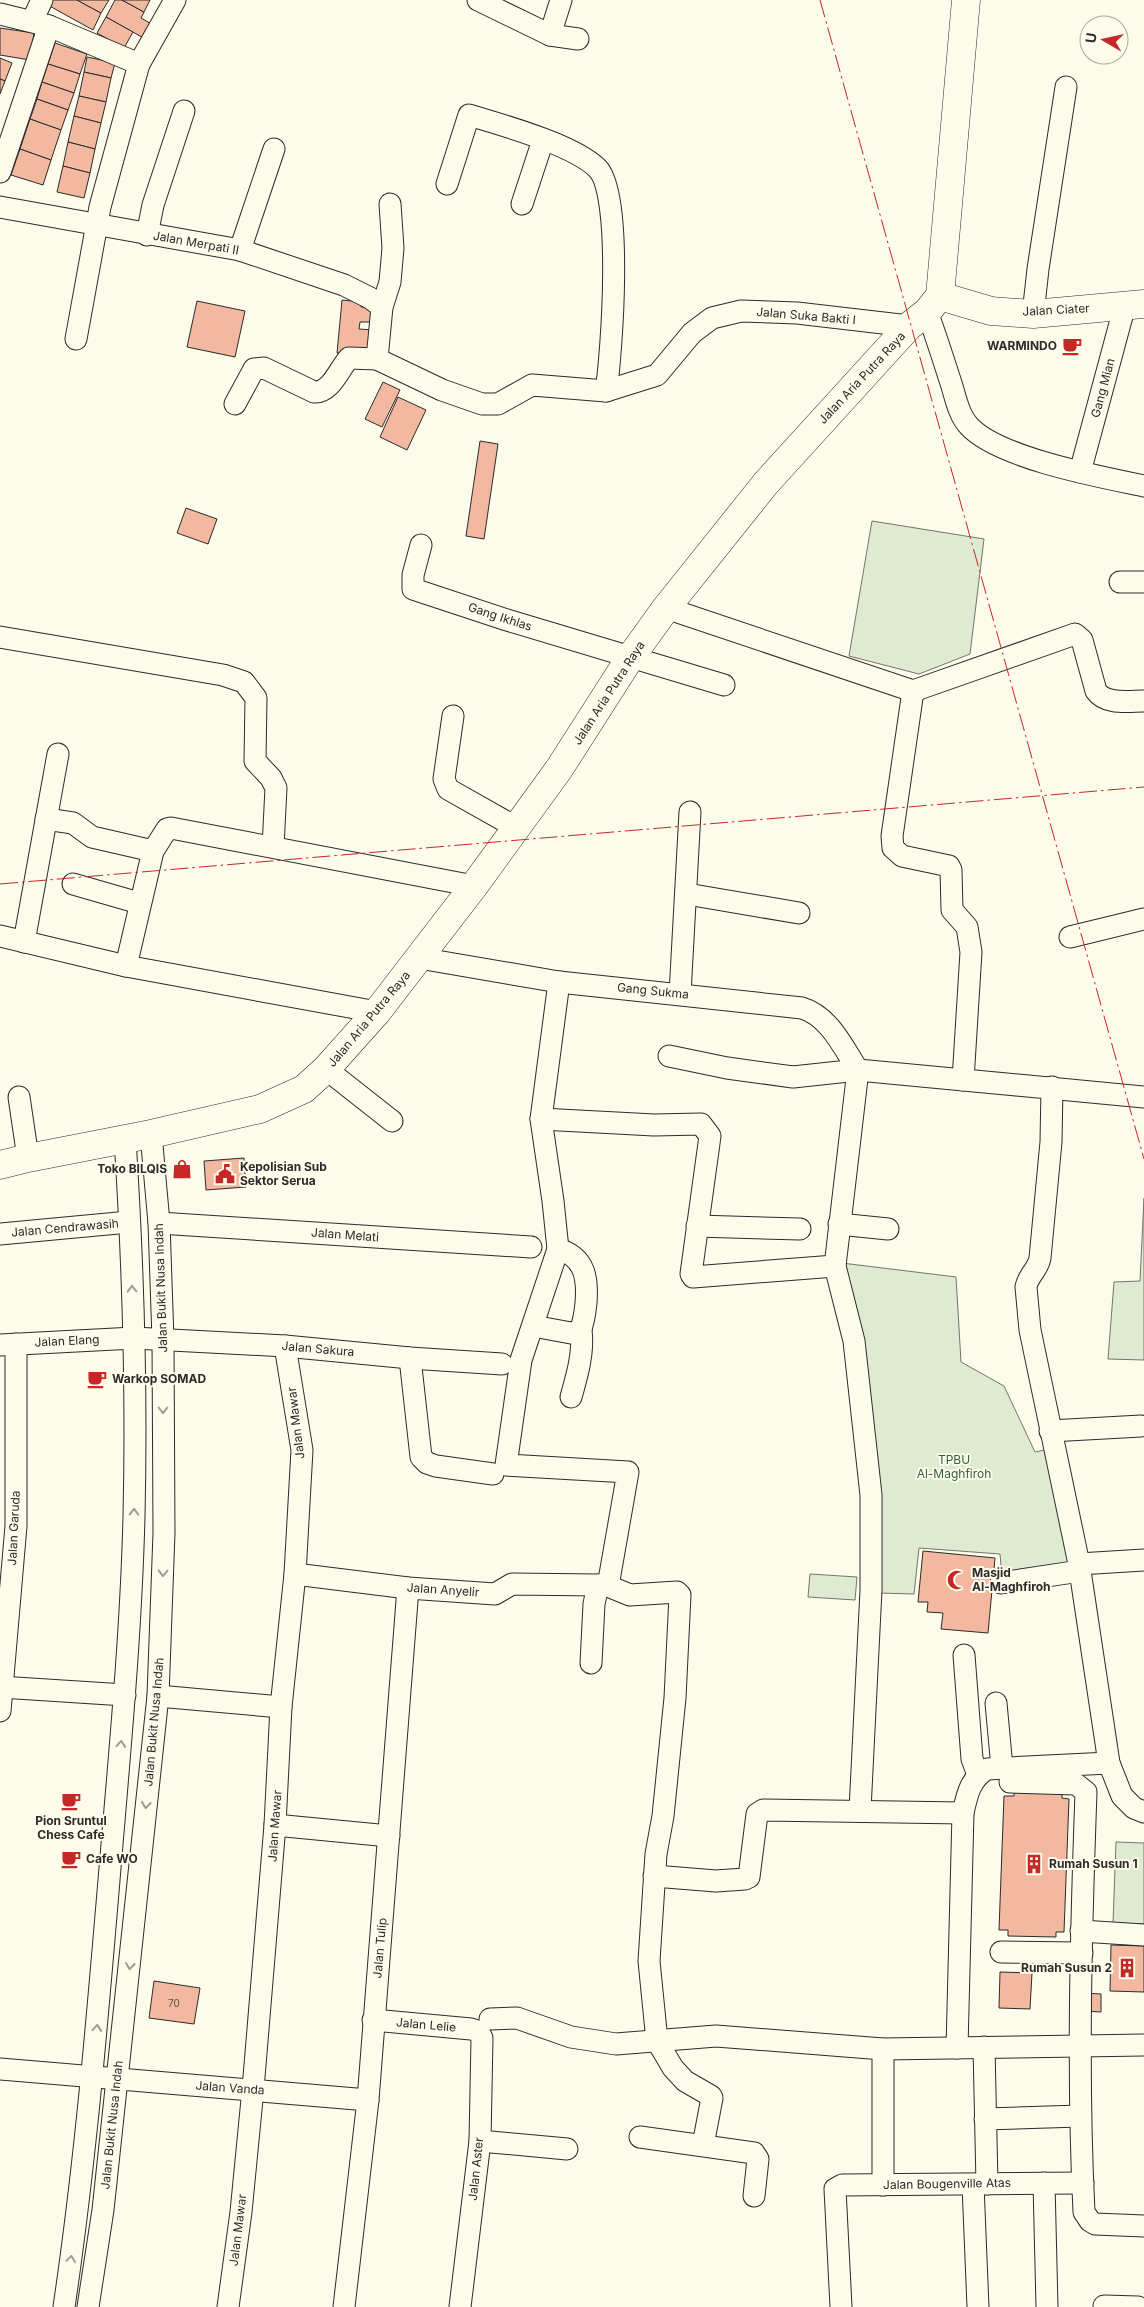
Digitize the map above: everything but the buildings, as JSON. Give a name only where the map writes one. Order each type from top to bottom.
[{"type":"main road","points":[[925,311],[966,0]]},
{"type":"main road","name":"Jalan Ciater","points":[[925,311],[966,305],[991,310],[1033,314],[1135,304]]},
{"type":"main road","name":"Jalan Aria Putra Raya","points":[[0,1165],[138,1137],[260,1109],[304,1089],[326,1069],[377,1012],[517,828],[559,769],[630,658],[666,608],[766,482],[925,311]]},
{"type":"street","points":[[0,172],[41,24],[42,0]]},
{"type":"street","points":[[76,339],[97,226],[139,64],[174,0]]},
{"type":"street","points":[[478,0],[550,36],[578,39]]},
{"type":"street","points":[[550,36],[561,0]]},
{"type":"street","points":[[0,14],[41,24],[139,64]]},
{"type":"street","points":[[1033,314],[1038,269],[1066,88]]},
{"type":"street","points":[[447,184],[472,107],[588,160],[600,171],[608,187],[612,234],[613,293],[606,391]]},
{"type":"street","points":[[147,235],[153,205],[184,111]]},
{"type":"street","points":[[522,204],[543,140]]},
{"type":"street","points":[[240,250],[274,149]]},
{"type":"street","points":[[235,404],[254,369],[264,368],[314,392],[320,393],[327,389],[349,358],[377,359],[382,307],[390,282],[393,248],[390,204]]},
{"type":"street","name":"Jalan Merpati II","points":[[0,207],[147,235],[240,250],[344,285],[370,298],[382,307]]},
{"type":"street","name":"Gang Mian","points":[[1080,472],[1135,304]]},
{"type":"street","name":"Jalan Suka Bakti I","points":[[377,359],[442,390],[482,404],[498,404],[532,385],[606,391],[657,375],[692,333],[712,318],[740,311],[797,313],[925,311]]},
{"type":"street","points":[[925,311],[959,411],[969,426],[984,438],[1005,449],[1080,472],[1144,486]]},
{"type":"street","name":"Gang Ikhlas","points":[[422,545],[413,575],[414,589],[630,658]]},
{"type":"street","points":[[1120,582],[1144,582]]},
{"type":"street","points":[[666,608],[913,691],[1075,634],[1082,640],[1096,691],[1099,695],[1112,700],[1144,701]]},
{"type":"street","points":[[0,637],[223,674],[244,682],[256,698],[255,761],[271,778],[276,788],[273,847]]},
{"type":"street","points":[[630,658],[724,685]]},
{"type":"street","points":[[913,691],[892,836],[893,848],[902,856],[949,866],[951,870],[952,910],[967,927],[971,952],[963,1080]]},
{"type":"street","points":[[454,716],[444,779],[448,789],[517,828]]},
{"type":"street","points":[[24,942],[58,754]]},
{"type":"street","points":[[680,994],[687,894],[690,812]]},
{"type":"street","points":[[46,819],[73,823],[92,837],[152,851]]},
{"type":"street","points":[[126,966],[152,851],[166,829],[175,827],[474,886]]},
{"type":"street","points":[[72,884],[139,903]]},
{"type":"street","points":[[687,894],[799,913]]},
{"type":"street","points":[[1070,936],[1144,919]]},
{"type":"street","points":[[0,936],[126,966],[377,1012]]},
{"type":"street","name":"Gang Sukma","points":[[419,958],[559,982],[802,1008],[813,1011],[822,1018],[858,1070]]},
{"type":"street","points":[[559,982],[541,1119],[558,1249],[521,1360],[506,1465],[628,1472],[603,1585],[594,1604],[591,1663]]},
{"type":"street","points":[[669,1056],[727,1068],[792,1077],[858,1070],[1144,1097]]},
{"type":"street","points":[[326,1069],[392,1121]]},
{"type":"street","points":[[858,1070],[835,1266],[854,1341],[871,1495],[871,1590],[860,1810]]},
{"type":"street","points":[[1052,1087],[1051,1142],[1040,1258],[1036,1269],[1027,1280],[1026,1287],[1030,1330],[1079,1567],[1109,1762],[1122,1796],[1134,1808],[1144,1812]]},
{"type":"street","points":[[19,1097],[28,1158]]},
{"type":"street","points":[[541,1119],[654,1125],[701,1124],[710,1136],[691,1274],[697,1278],[835,1266]]},
{"type":"street","name":"Jalan Bukit Nusa Indah","points":[[64,2307],[78,2209],[93,2077],[125,1695],[134,1515],[134,1338],[129,1222],[138,1137]]},
{"type":"street","name":"Jalan Bukit Nusa Indah","points":[[88,2307],[103,2210],[158,1696],[164,1533],[163,1340],[159,1223],[138,1137]]},
{"type":"street","name":"Jalan Cendrawasih","points":[[0,1234],[129,1222]]},
{"type":"street","name":"Jalan Melati","points":[[159,1223],[531,1247]]},
{"type":"street","points":[[840,1224],[888,1229]]},
{"type":"street","points":[[697,1226],[800,1230]]},
{"type":"street","points":[[558,1249],[574,1256],[585,1269],[587,1284],[579,1365],[571,1397]]},
{"type":"street","points":[[533,1326],[572,1333],[581,1330]]},
{"type":"street","name":"Jalan Sakura","points":[[134,1338],[285,1346],[410,1358],[502,1364]]},
{"type":"street","name":"Jalan Elang","points":[[8,1345],[134,1338]]},
{"type":"street","name":"Jalan Garuda","points":[[0,1711],[16,1526],[8,1345]]},
{"type":"street","name":"Jalan Mawar","points":[[228,2307],[241,2212],[253,2089],[275,1826],[282,1707],[295,1574],[302,1450],[285,1346]]},
{"type":"street","points":[[410,1358],[421,1457],[427,1463],[436,1466],[493,1474]]},
{"type":"street","points":[[1050,1431],[1141,1426]]},
{"type":"street","points":[[1001,1583],[1079,1567],[1144,1560]]},
{"type":"street","name":"Jalan Anyelir","points":[[295,1574],[408,1588],[494,1594],[512,1584],[603,1585],[630,1594],[677,1592],[681,1599],[675,1698],[663,1816],[654,1876]]},
{"type":"street","name":"Jalan Tulip","points":[[344,2307],[368,2100],[408,1588]]},
{"type":"street","points":[[964,1655],[972,1759],[978,1775]]},
{"type":"street","points":[[1,1687],[125,1695]]},
{"type":"street","points":[[158,1696],[282,1707]]},
{"type":"street","points":[[996,1703],[1006,1775]]},
{"type":"street","points":[[1006,1775],[1109,1762]]},
{"type":"street","points":[[957,2048],[963,1813],[969,1787],[978,1775],[986,1769],[1006,1775],[1076,1784],[1086,1792],[1081,1931],[1080,2046],[1080,2116],[1084,2212],[1090,2221],[1095,2224],[1144,2226]]},
{"type":"street","points":[[703,2145],[711,2096],[685,2081],[673,2068],[657,2042],[649,1961],[654,1876],[716,1881],[744,1879],[750,1871],[758,1814],[763,1810],[963,1813]]},
{"type":"street","points":[[275,1826],[389,1836]]},
{"type":"street","points":[[1081,1931],[1144,1935]]},
{"type":"street","points":[[1001,1952],[1082,1953]]},
{"type":"street","name":"Jalan Lelie","points":[[374,2020],[471,2029],[518,2018],[571,2037],[616,2044],[716,2036],[883,2050],[1144,2045]]},
{"type":"street","name":"Jalan Aster","points":[[460,2307],[480,2141],[482,2038],[484,2025]]},
{"type":"street","points":[[978,2307],[980,2184],[985,2118],[984,2048]]},
{"type":"street","points":[[883,2050],[883,2185]]},
{"type":"street","name":"Jalan Vanda","points":[[0,2069],[368,2100]]},
{"type":"street","points":[[985,2118],[1080,2116]]},
{"type":"street","points":[[640,2137],[750,2152],[758,2155],[754,2196]]},
{"type":"street","points":[[480,2141],[567,2149]]},
{"type":"street","points":[[1044,2183],[1047,2307]]},
{"type":"street","name":"Jalan Bougenville Atas","points":[[841,2307],[835,2189],[842,2185],[1083,2183]]},
{"type":"street","points":[[1104,2306],[1138,2307]]},
{"type":"green space","points":[[872,521],[984,539],[970,654],[919,674],[849,656]]},
{"type":"green space","points":[[1144,1198],[1144,1360],[1108,1359],[1114,1282],[1140,1281]]},
{"type":"green space","name":"TPBU Al-Maghfiroh","points":[[842,1263],[956,1277],[961,1362],[1004,1386],[1035,1452],[1049,1449],[1072,1565],[1002,1576],[1000,1554],[919,1548],[914,1594],[878,1593]]},
{"type":"green space","points":[[810,1574],[857,1577],[855,1600],[808,1597]]},
{"type":"green space","points":[[1116,1842],[1144,1843],[1144,1924],[1113,1923]]},
{"type":"power","points":[[820,0],[1144,1159]]},
{"type":"power","points":[[0,884],[1144,787]]},
{"type":"place","name":"WARMINDO","points":[[1072,346]]},
{"type":"place","name":"Toko BILQIS","points":[[182,1169]]},
{"type":"place","name":"Kepolisian Sub Sektor Serua","points":[[225,1174]]},
{"type":"place","name":"Warkop SOMAD","points":[[97,1379]]},
{"type":"place","name":"Masjid Al-Maghfiroh","points":[[957,1580]]},
{"type":"place","name":"Pion Sruntul Chess Cafe","points":[[71,1801]]},
{"type":"place","name":"Cafe WO","points":[[71,1859]]},
{"type":"place","name":"Rumah Susun 1","points":[[1034,1864]]},
{"type":"place","name":"Rumah Susun 2","points":[[1127,1968]]}]
